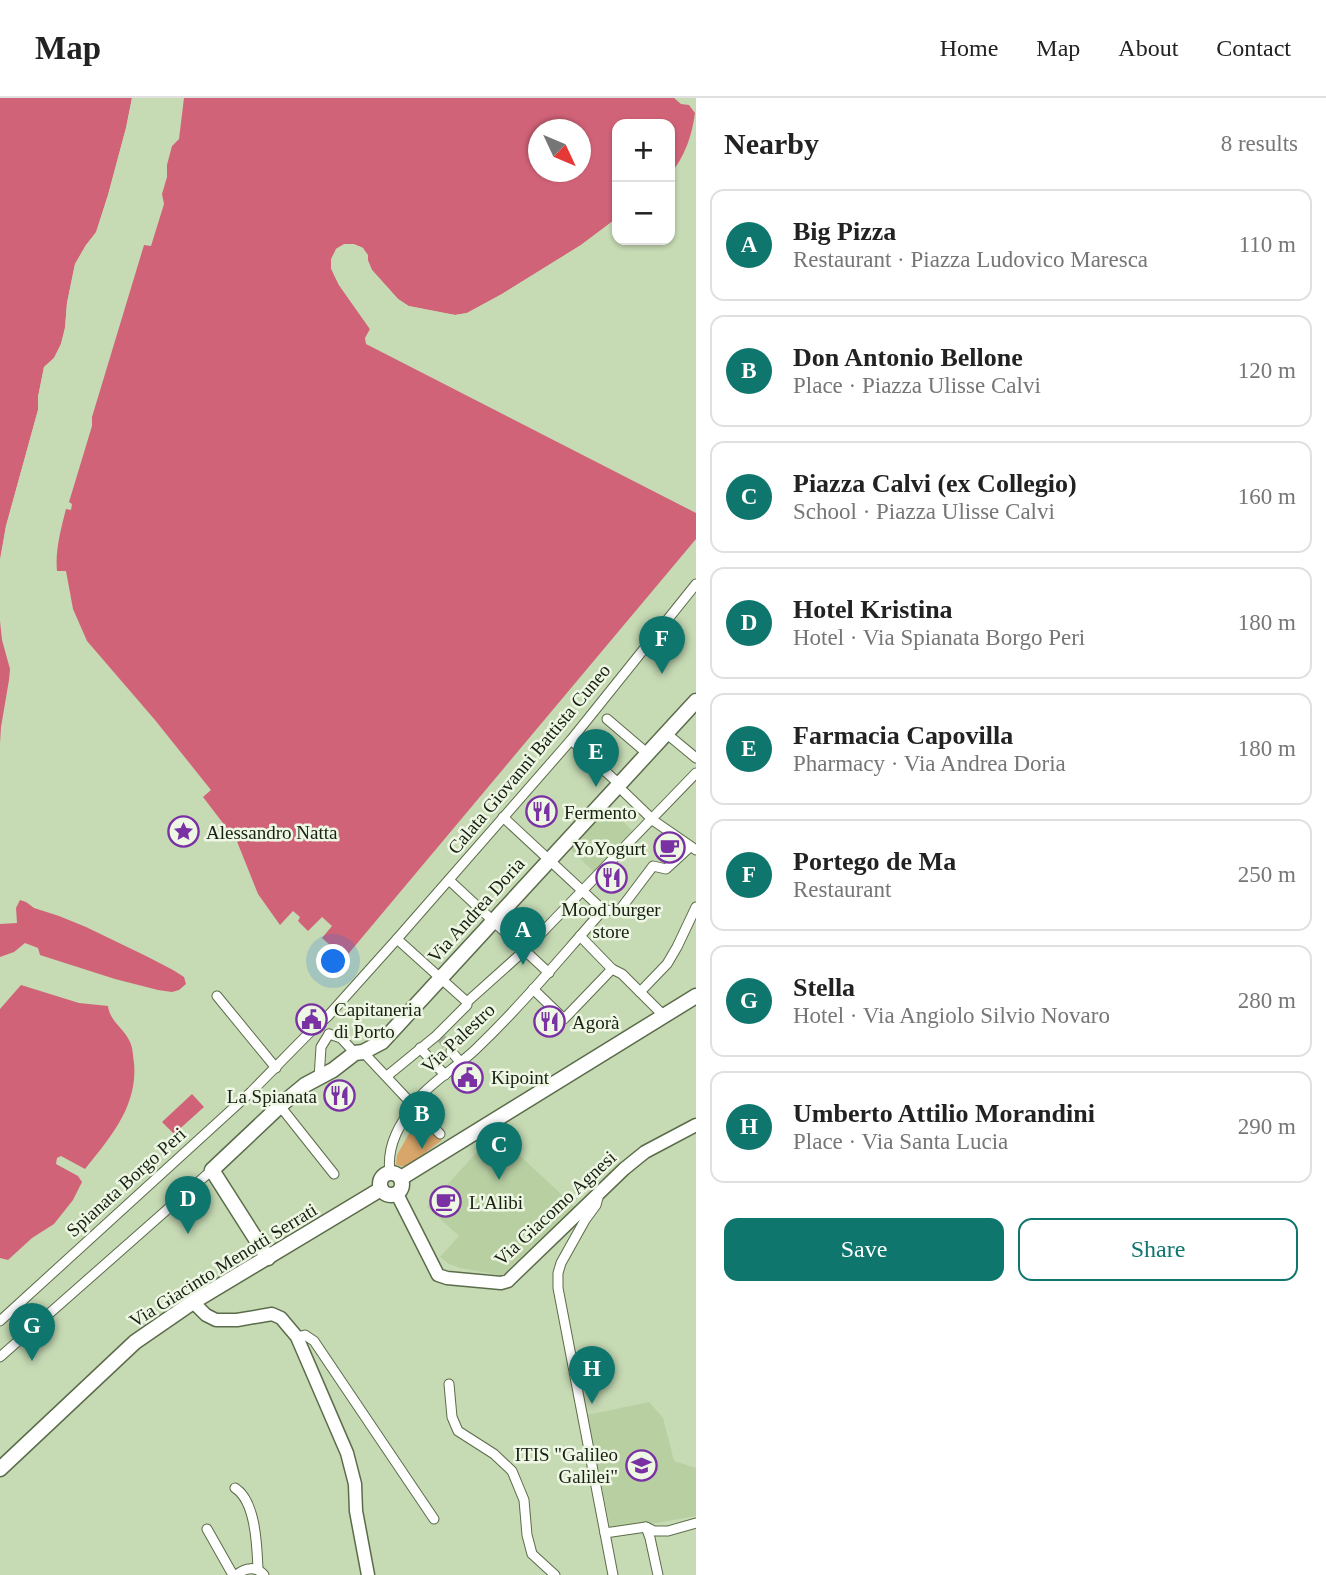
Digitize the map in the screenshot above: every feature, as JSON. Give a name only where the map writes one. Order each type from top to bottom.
[{"type":"main road","name":"Via Andrea Doria","points":[[212,1170],[305,1085],[359,1052],[382,1042],[696,701]]},
{"type":"main road","points":[[395,1175],[402,1185],[397,1194],[386,1194],[380,1185],[383,1175],[395,1175],[428,1162],[696,996]]},
{"type":"main road","name":"Via Giacomo Agnesi","points":[[397,1194],[438,1275],[501,1283],[508,1281],[624,1169],[645,1152],[696,1125]]},
{"type":"main road","points":[[212,1170],[268,1258]]},
{"type":"main road","name":"Via Giacinto Menotti Serrati","points":[[0,1469],[135,1342],[193,1302],[381,1189]]},
{"type":"main road","points":[[193,1302],[206,1315],[216,1320],[237,1320],[272,1314],[281,1318],[297,1337],[347,1453],[355,1484],[356,1511],[368,1575]]},
{"type":"street","name":"Calata Giovanni Battista Cuneo","points":[[328,1016],[571,740],[696,584]]},
{"type":"street","points":[[607,719],[648,754]]},
{"type":"street","points":[[667,734],[696,758]]},
{"type":"street","points":[[503,817],[603,910],[619,911],[653,866],[666,869],[693,849],[654,819],[571,740]]},
{"type":"street","points":[[387,1076],[420,1048],[440,1036],[467,1002],[525,950],[584,891],[696,773]]},
{"type":"street","points":[[449,880],[549,973]]},
{"type":"street","points":[[640,992],[667,964],[696,907]]},
{"type":"street","name":"Via Palestro","points":[[395,1175],[388,1161],[393,1138],[420,1096],[479,1046],[549,973],[603,910]]},
{"type":"street","points":[[580,936],[664,1016]]},
{"type":"street","points":[[397,939],[467,1002]]},
{"type":"street","points":[[534,989],[564,1018],[612,969]]},
{"type":"street","points":[[217,996],[276,1068]]},
{"type":"street","points":[[319,1078],[321,1047],[329,1034],[328,1016]]},
{"type":"street","name":"Spianata Borgo Peri","points":[[0,1321],[276,1068],[328,1016]]},
{"type":"street","points":[[329,1034],[341,1038],[387,1076],[440,1134]]},
{"type":"street","points":[[420,1048],[445,1076]]},
{"type":"street","points":[[451,1051],[461,1063]]},
{"type":"street","points":[[279,1107],[334,1174]]},
{"type":"street","points":[[0,1357],[212,1170]]},
{"type":"street","points":[[600,1194],[561,1263],[558,1288],[613,1575]]},
{"type":"street","points":[[297,1337],[305,1335],[314,1341],[435,1519]]},
{"type":"street","points":[[449,1384],[452,1417],[458,1431],[494,1454],[512,1471],[524,1500],[527,1535],[532,1554],[555,1575]]},
{"type":"street","points":[[207,1529],[234,1575],[250,1568],[261,1572],[251,1512],[243,1493],[235,1488]]},
{"type":"street","points":[[605,1533],[646,1527],[654,1531],[668,1531],[696,1523]]},
{"type":"street","points":[[646,1527],[659,1575]]},
{"type":"shaded area","points":[[0,98],[132,98],[96,233],[75,264],[61,344],[54,358],[44,367],[38,410],[6,526],[0,559]]},
{"type":"shaded area","points":[[184,98],[674,98],[681,104],[689,105],[695,113],[687,145],[675,167],[675,119],[612,119],[612,222],[581,245],[467,313],[455,315],[408,306],[398,299],[372,270],[363,248],[349,244],[336,249],[331,268],[339,285],[370,329],[365,338],[366,344],[696,513],[696,539],[344,959],[334,959],[325,969],[319,970],[320,964],[331,946],[322,938],[332,926],[322,917],[308,931],[293,911],[280,925],[258,894],[234,834],[203,797],[211,790],[87,641],[73,609],[66,571],[57,571],[60,532],[66,509],[71,510],[72,504],[69,502],[92,426],[92,417],[144,245],[151,246],[164,204],[162,194],[172,146],[179,139]]},
{"type":"shaded area","points":[[0,621],[10,669],[0,743]]},
{"type":"shaded area","points":[[608,807],[633,831],[594,872],[569,848]]},
{"type":"shaded area","points":[[20,900],[34,908],[86,927],[146,956],[184,977],[186,984],[172,992],[158,990],[40,955],[38,948],[25,943],[14,952],[0,957],[0,924],[17,923],[16,908]]},
{"type":"shaded area","points":[[21,985],[79,1003],[108,1006],[111,1016],[131,1044],[134,1079],[132,1093],[120,1121],[85,1169],[61,1156],[57,1158],[56,1164],[78,1176],[82,1182],[73,1200],[54,1224],[32,1238],[8,1260],[0,1258],[0,1009]]},
{"type":"shaded area","points":[[192,1094],[204,1107],[174,1134],[162,1122]]},
{"type":"shaded area","points":[[419,1116],[442,1140],[409,1165],[399,1166],[396,1164],[397,1155]]},
{"type":"shaded area","points":[[496,1131],[575,1207],[504,1276],[460,1268],[440,1257],[459,1236],[427,1207]]},
{"type":"shaded area","name":"ITIS \"Galileo Galilei\"","points":[[649,1402],[663,1418],[674,1461],[696,1468],[696,1516],[611,1531],[587,1415]]},
{"type":"pier","points":[[132,98],[135,98],[130,129],[112,196],[99,234],[78,265],[64,345],[57,360],[47,369],[42,411],[0,562],[6,526],[38,410],[44,367],[54,358],[61,344],[75,264],[96,232]]},
{"type":"pier","points":[[612,222],[612,226],[583,248],[504,297],[468,316],[455,319],[406,309],[370,272],[360,251],[345,248],[334,260],[335,267],[342,283],[372,326],[370,329],[339,285],[331,268],[331,259],[336,249],[344,244],[354,244],[363,248],[372,270],[398,299],[409,306],[455,315],[467,313],[502,294],[581,245]]},
{"type":"tunnel","points":[[441,1038],[451,1051]]},
{"type":"place","name":"Portego de Ma","points":[[662,674]]},
{"type":"place","name":"Farmacia Capovilla","points":[[596,787]]},
{"type":"place","name":"Fermento","points":[[541,812]]},
{"type":"place","name":"Alessandro Natta","points":[[183,832]]},
{"type":"place","name":"YoYogurt","points":[[669,848]]},
{"type":"place","name":"Mood burger store","points":[[611,878]]},
{"type":"place","name":"Big Pizza","points":[[523,965]]},
{"type":"place","name":"Capitaneria di Porto","points":[[311,1020]]},
{"type":"place","name":"Agorà","points":[[549,1022]]},
{"type":"place","name":"Kipoint","points":[[468,1077]]},
{"type":"place","name":"La Spianata","points":[[340,1096]]},
{"type":"place","name":"Don Antonio Bellone","points":[[422,1149]]},
{"type":"place","name":"Piazza Calvi (ex Collegio)","points":[[499,1180]]},
{"type":"place","name":"L'Alibi","points":[[446,1202]]},
{"type":"place","name":"Hotel Kristina","points":[[188,1234]]},
{"type":"place","name":"Stella","points":[[32,1361]]},
{"type":"place","name":"Umberto Attilio Morandini","points":[[592,1404]]},
{"type":"place","name":"ITIS \"Galileo Galilei\"","points":[[641,1465]]}]
